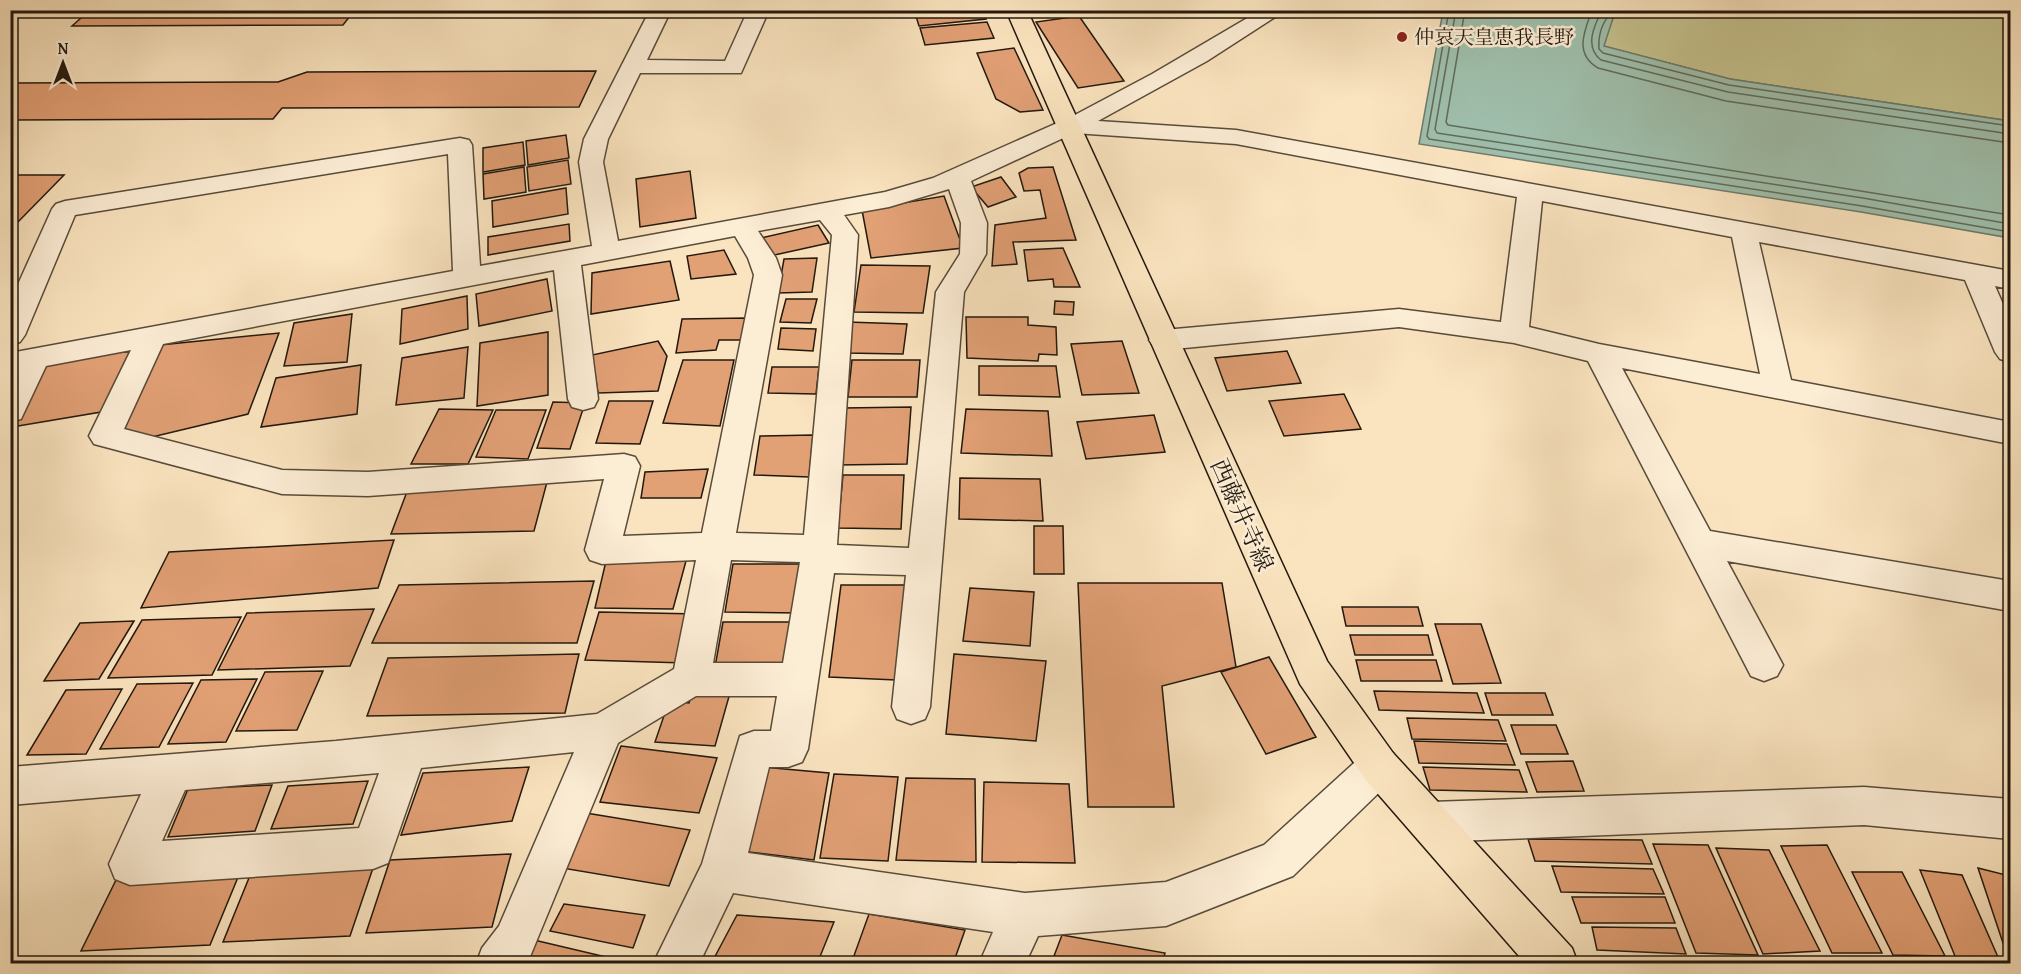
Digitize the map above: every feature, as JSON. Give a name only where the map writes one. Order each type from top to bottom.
[{"type":"main road","name":"西藤井寺線","points":[[1016,10],[1313,672],[1379,766],[1556,963]]},
{"type":"street","points":[[606,252],[591,162],[596,139],[661,10]]},
{"type":"street","points":[[633,66],[733,68],[759,10]]},
{"type":"street","points":[[10,411],[22,361],[889,199],[957,178],[1069,126],[1207,54],[1276,10]]},
{"type":"street","points":[[1069,126],[1236,137],[2010,280]]},
{"type":"street","points":[[10,335],[65,210],[460,146],[467,278]]},
{"type":"street","points":[[911,707],[950,292],[973,254],[974,223],[957,178]]},
{"type":"street","points":[[1514,333],[1530,191]]},
{"type":"street","points":[[675,963],[722,870],[754,749],[788,749],[819,556],[845,235],[826,211]]},
{"type":"street","points":[[691,680],[768,275],[762,258],[741,225]]},
{"type":"street","points":[[1744,232],[1778,388]]},
{"type":"street","points":[[567,260],[583,399]]},
{"type":"street","points":[[1976,274],[2010,352]]},
{"type":"street","points":[[1164,340],[1400,318],[1514,333],[1599,354],[2010,433]]},
{"type":"street","points":[[153,335],[105,436],[282,482],[368,484],[624,466],[602,549],[717,546],[802,548],[827,559],[923,562]]},
{"type":"street","points":[[1599,354],[1702,543],[1764,665]]},
{"type":"street","points":[[1702,543],[2010,596]]},
{"type":"street","points":[[10,786],[406,752],[603,731],[691,680],[799,680]]},
{"type":"street","points":[[498,963],[515,942],[603,731]]},
{"type":"street","points":[[172,773],[130,864],[373,848],[406,752]]},
{"type":"street","points":[[722,870],[1025,915],[1166,904],[1278,861],[1379,766]]},
{"type":"street","points":[[1431,822],[1864,806],[2010,819]]},
{"type":"street","points":[[1001,963],[1025,915]]},
{"type":"shaded area","points":[[1627,11],[2010,11],[2010,121],[1730,79],[1603,46],[1613,18]]},
{"type":"water","points":[[1443,11],[1627,11],[1613,18],[1604,46],[1730,79],[2010,121],[2010,238],[1861,212],[1419,144]]},
{"type":"building","points":[[90,10],[619,10],[617,15],[350,16],[343,25],[72,26]]},
{"type":"building","points":[[914,10],[983,10],[986,19],[919,26]]},
{"type":"building","points":[[1079,16],[1124,81],[1078,88],[1036,22]]},
{"type":"building","points":[[987,22],[994,38],[925,45],[920,28]]},
{"type":"building","points":[[1014,48],[1043,110],[1020,112],[996,99],[977,53]]},
{"type":"building","points":[[596,71],[579,107],[282,108],[273,119],[10,120],[10,85],[13,83],[278,82],[307,72]]},
{"type":"building","points":[[566,135],[569,158],[528,165],[526,141]]},
{"type":"building","points":[[523,142],[525,165],[483,172],[483,148]]},
{"type":"building","points":[[568,160],[571,184],[529,191],[527,167]]},
{"type":"building","points":[[524,167],[526,192],[484,199],[483,174]]},
{"type":"building","points":[[1053,167],[1076,240],[1013,242],[1017,264],[992,266],[995,225],[1046,218],[1040,190],[1024,191],[1019,173],[1028,168]]},
{"type":"building","points":[[690,171],[696,218],[640,227],[636,179]]},
{"type":"building","points":[[10,175],[64,175],[16,224],[10,224]]},
{"type":"building","points":[[1001,177],[1016,197],[988,207],[971,187]]},
{"type":"building","points":[[566,188],[568,214],[493,227],[492,201]]},
{"type":"building","points":[[944,196],[963,248],[871,258],[862,210]]},
{"type":"building","points":[[569,224],[570,241],[488,255],[488,237]]},
{"type":"building","points":[[818,225],[829,243],[770,256],[761,238]]},
{"type":"building","points":[[1063,248],[1080,287],[1054,287],[1053,279],[1028,281],[1024,250]]},
{"type":"building","points":[[724,250],[736,274],[691,279],[687,256]]},
{"type":"building","points":[[817,258],[812,292],[778,293],[784,259]]},
{"type":"building","points":[[670,261],[679,300],[591,314],[592,273]]},
{"type":"building","points":[[861,265],[930,266],[923,313],[854,312]]},
{"type":"building","points":[[547,279],[552,311],[479,326],[476,294]]},
{"type":"building","points":[[467,296],[468,329],[400,344],[402,309]]},
{"type":"building","points":[[786,299],[817,299],[811,323],[780,322]]},
{"type":"building","points":[[1055,301],[1074,302],[1073,315],[1054,314]]},
{"type":"building","points":[[352,314],[347,362],[284,366],[294,323]]},
{"type":"building","points":[[966,317],[1028,317],[1028,325],[1056,327],[1057,355],[1039,354],[1038,361],[967,358]]},
{"type":"building","points":[[746,318],[741,340],[719,340],[716,350],[676,353],[682,319]]},
{"type":"building","points":[[847,322],[907,324],[903,354],[845,353]]},
{"type":"building","points":[[781,328],[816,329],[813,351],[778,349]]},
{"type":"building","points":[[548,332],[548,395],[477,406],[480,343]]},
{"type":"building","points":[[279,333],[248,414],[152,437],[121,429],[160,345]]},
{"type":"building","points":[[144,341],[113,410],[12,427],[41,362]]},
{"type":"building","points":[[658,341],[667,356],[658,391],[598,393],[592,355]]},
{"type":"building","points":[[1122,341],[1139,393],[1082,395],[1071,344]]},
{"type":"building","points":[[468,347],[464,398],[396,405],[402,358]]},
{"type":"building","points":[[1287,351],[1301,383],[1227,391],[1215,358]]},
{"type":"building","points":[[683,360],[734,360],[720,426],[663,423]]},
{"type":"building","points":[[852,360],[920,360],[917,397],[848,397]]},
{"type":"building","points":[[361,365],[357,414],[261,427],[276,378]]},
{"type":"building","points":[[979,366],[1056,366],[1060,397],[979,395]]},
{"type":"building","points":[[772,367],[819,367],[816,394],[768,393]]},
{"type":"building","points":[[1344,394],[1361,429],[1284,436],[1269,401]]},
{"type":"building","points":[[609,401],[653,401],[640,444],[596,443]]},
{"type":"building","points":[[553,402],[585,403],[570,449],[537,448]]},
{"type":"building","points":[[911,407],[907,464],[837,465],[843,408]]},
{"type":"building","points":[[439,409],[493,410],[468,464],[411,464]]},
{"type":"building","points":[[966,409],[1048,411],[1052,456],[961,453]]},
{"type":"building","points":[[496,410],[546,410],[528,459],[476,457]]},
{"type":"building","points":[[1154,415],[1165,452],[1086,459],[1077,422]]},
{"type":"building","points":[[813,435],[809,477],[754,475],[760,436]]},
{"type":"building","points":[[708,469],[701,498],[641,498],[645,472]]},
{"type":"building","points":[[843,475],[904,475],[901,529],[838,528]]},
{"type":"building","points":[[960,478],[1040,479],[1043,521],[959,519]]},
{"type":"building","points":[[547,482],[534,531],[391,534],[408,489]]},
{"type":"building","points":[[1034,526],[1063,526],[1064,574],[1034,574]]},
{"type":"building","points":[[394,540],[378,588],[141,608],[169,552]]},
{"type":"building","points":[[606,561],[686,561],[673,609],[595,608]]},
{"type":"building","points":[[733,564],[807,564],[799,613],[725,612]]},
{"type":"building","points":[[594,581],[577,643],[372,643],[399,585]]},
{"type":"building","points":[[1078,583],[1222,583],[1236,667],[1162,686],[1174,807],[1088,807]]},
{"type":"building","points":[[841,585],[906,585],[896,680],[829,677]]},
{"type":"building","points":[[970,588],[1034,592],[1030,646],[963,641]]},
{"type":"building","points":[[1342,607],[1418,607],[1423,626],[1346,626]]},
{"type":"building","points":[[374,609],[350,666],[218,670],[247,613]]},
{"type":"building","points":[[599,612],[698,614],[685,663],[585,660]]},
{"type":"building","points":[[241,617],[212,675],[108,678],[142,620]]},
{"type":"building","points":[[134,621],[99,679],[44,681],[80,623]]},
{"type":"building","points":[[723,622],[797,622],[790,668],[715,667]]},
{"type":"building","points":[[1435,624],[1481,624],[1501,683],[1453,684]]},
{"type":"building","points":[[1350,635],[1428,635],[1433,655],[1355,655]]},
{"type":"building","points":[[579,654],[565,713],[367,716],[388,658]]},
{"type":"building","points":[[954,654],[1046,661],[1036,741],[946,734]]},
{"type":"building","points":[[1269,657],[1316,737],[1266,754],[1221,672]]},
{"type":"building","points":[[1356,660],[1436,660],[1442,681],[1361,681]]},
{"type":"building","points":[[323,671],[297,730],[236,731],[265,672]]},
{"type":"building","points":[[257,679],[226,742],[168,744],[201,680]]},
{"type":"building","points":[[193,683],[159,747],[100,749],[137,684]]},
{"type":"building","points":[[122,689],[86,754],[27,755],[66,690]]},
{"type":"building","points":[[693,691],[730,693],[715,746],[655,742],[669,701],[689,703]]},
{"type":"building","points":[[1374,691],[1477,693],[1484,713],[1379,710]]},
{"type":"building","points":[[1485,693],[1545,693],[1553,715],[1492,715]]},
{"type":"building","points":[[1407,718],[1498,720],[1506,741],[1412,739]]},
{"type":"building","points":[[1511,725],[1556,725],[1568,754],[1521,754]]},
{"type":"building","points":[[1414,741],[1507,744],[1515,765],[1419,763]]},
{"type":"building","points":[[621,746],[717,758],[699,813],[600,802]]},
{"type":"building","points":[[1573,761],[1584,791],[1537,792],[1526,762]]},
{"type":"building","points":[[529,767],[512,821],[401,835],[423,773]]},
{"type":"building","points":[[761,767],[829,773],[814,860],[741,851]]},
{"type":"building","points":[[1423,767],[1519,770],[1527,792],[1430,790]]},
{"type":"building","points":[[834,774],[898,777],[888,861],[820,858]]},
{"type":"building","points":[[906,778],[975,779],[976,862],[896,860]]},
{"type":"building","points":[[368,781],[353,824],[271,829],[288,786]]},
{"type":"building","points":[[984,782],[1069,784],[1075,863],[982,862]]},
{"type":"building","points":[[272,785],[255,831],[168,837],[188,789]]},
{"type":"building","points":[[586,813],[690,830],[669,886],[562,868]]},
{"type":"building","points":[[1528,839],[1642,840],[1652,864],[1535,861]]},
{"type":"building","points":[[1653,844],[1708,845],[1758,955],[1696,953]]},
{"type":"building","points":[[1827,845],[1882,953],[1832,953],[1781,846]]},
{"type":"building","points":[[1716,848],[1769,850],[1820,951],[1763,954]]},
{"type":"building","points":[[511,854],[492,927],[366,933],[390,860]]},
{"type":"building","points":[[375,862],[350,936],[223,942],[253,868]]},
{"type":"building","points":[[1552,866],[1653,869],[1664,894],[1561,892]]},
{"type":"building","points":[[1978,868],[2010,876],[2010,961],[2009,961]]},
{"type":"building","points":[[241,870],[210,945],[81,951],[118,876]]},
{"type":"building","points":[[1920,870],[1962,875],[2001,964],[1957,961]]},
{"type":"building","points":[[1852,872],[1902,872],[1945,956],[1893,955]]},
{"type":"building","points":[[1572,897],[1665,897],[1675,923],[1581,923]]},
{"type":"building","points":[[564,904],[645,915],[633,948],[550,931]]},
{"type":"building","points":[[869,914],[965,930],[953,964],[851,964]]},
{"type":"building","points":[[737,915],[834,922],[817,964],[711,964]]},
{"type":"building","points":[[1592,927],[1676,928],[1686,954],[1597,950]]},
{"type":"building","points":[[1062,935],[1165,953],[1162,964],[1051,964]]},
{"type":"building","points":[[534,940],[623,961],[621,964],[522,964]]},
{"type":"place","name":"仲哀天皇恵我長野","points":[[1402,37]]}]
